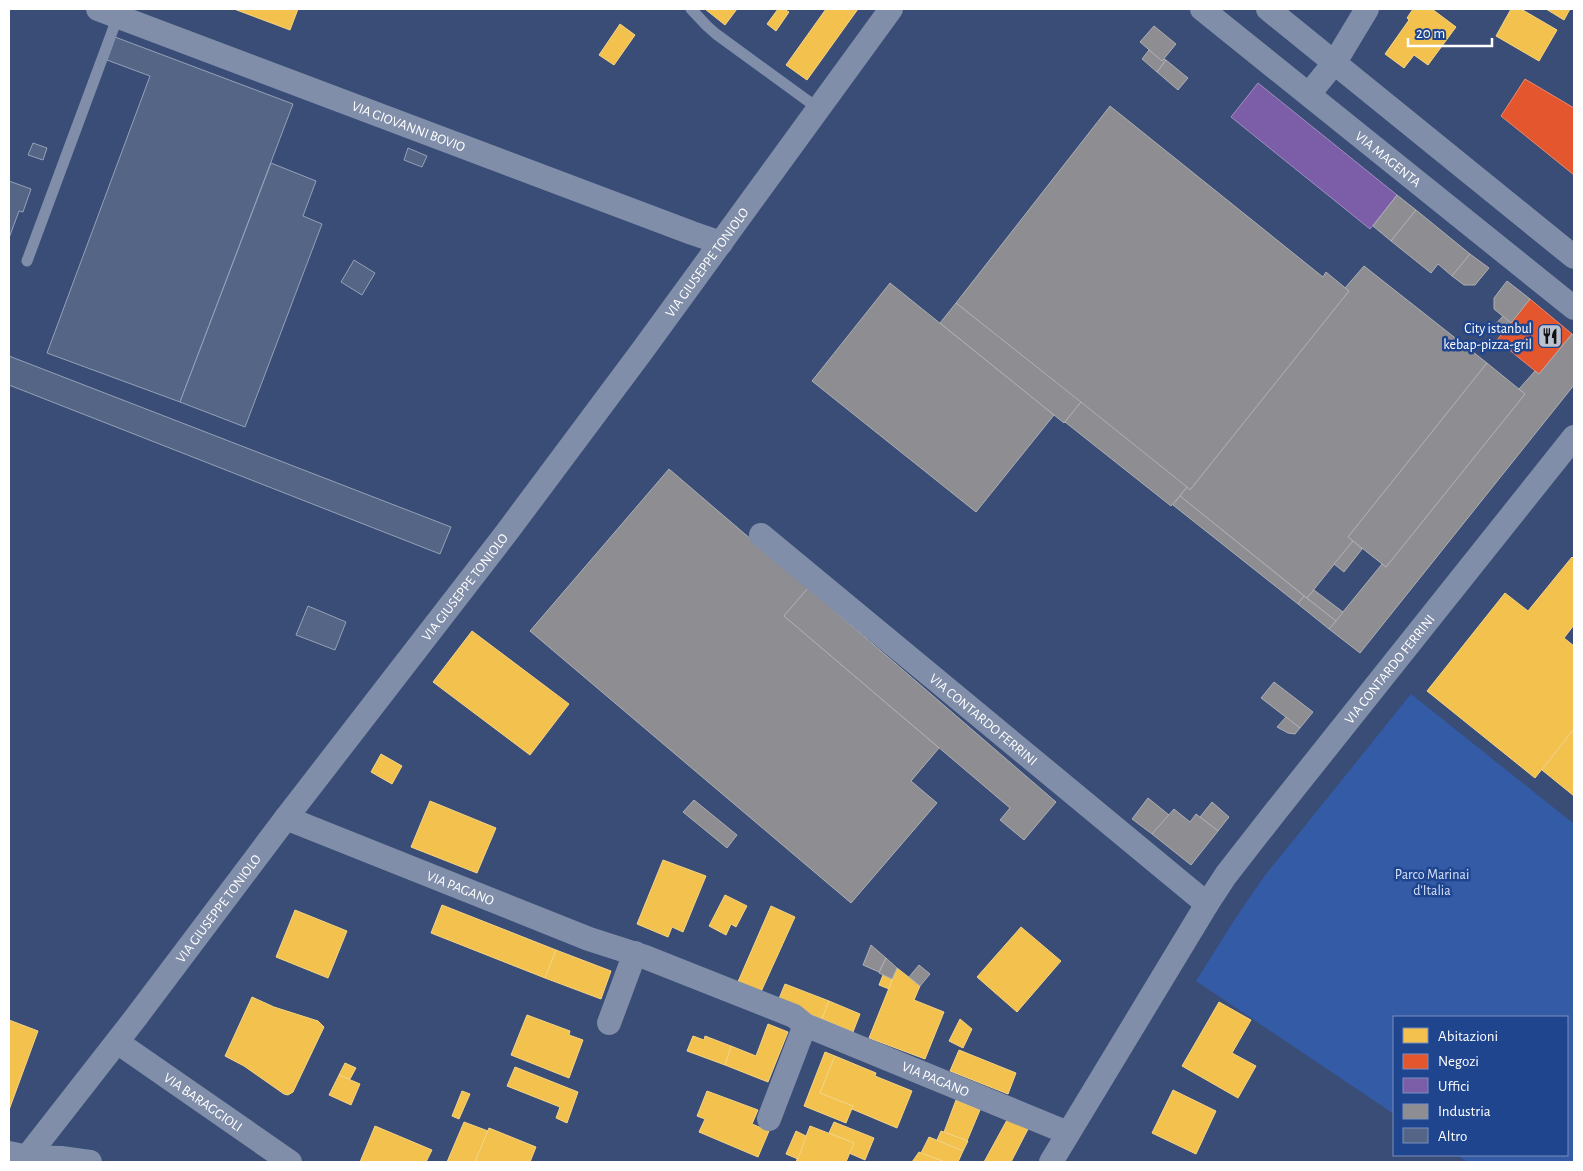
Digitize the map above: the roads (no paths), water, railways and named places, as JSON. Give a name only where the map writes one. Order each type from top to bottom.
[{"type":"street","name":"VIA GIUSEPPE TONIOLO","points":[[20,1158],[117,1042],[286,818],[507,532],[891,9]]},
{"type":"street","name":"VIA MAGENTA","points":[[1202,9],[1574,308]]},
{"type":"street","points":[[1268,9],[1574,257]]},
{"type":"street","points":[[1309,94],[1335,62],[1367,9]]},
{"type":"street","name":"VIA GIOVANNI BOVIO","points":[[108,12],[493,159],[721,243]]},
{"type":"street","name":"VIA CONTARDO FERRINI","points":[[1051,1162],[1207,904],[1263,827],[1574,437]]},
{"type":"street","name":"VIA CONTARDO FERRINI","points":[[761,535],[1207,904]]},
{"type":"street","name":"VIA PAGANO","points":[[286,818],[589,938],[634,953],[794,1016],[805,1025],[1068,1133]]},
{"type":"street","points":[[609,1023],[634,953]]},
{"type":"street","points":[[769,1119],[805,1025]]},
{"type":"street","name":"VIA BARAGGIOLI","points":[[117,1042],[290,1162]]},
{"type":"street","points":[[20,1158],[61,1158],[90,1162]]},
{"type":"lane","points":[[691,9],[716,34],[819,109]]},
{"type":"lane","points":[[27,261],[108,12]]},
{"type":"place","name":"City istanbul kebap-pizza-gril","points":[[1550,336]]},
{"type":"park label","name":"Parco Marinai d'Italia","points":[[1432,882]]}]
